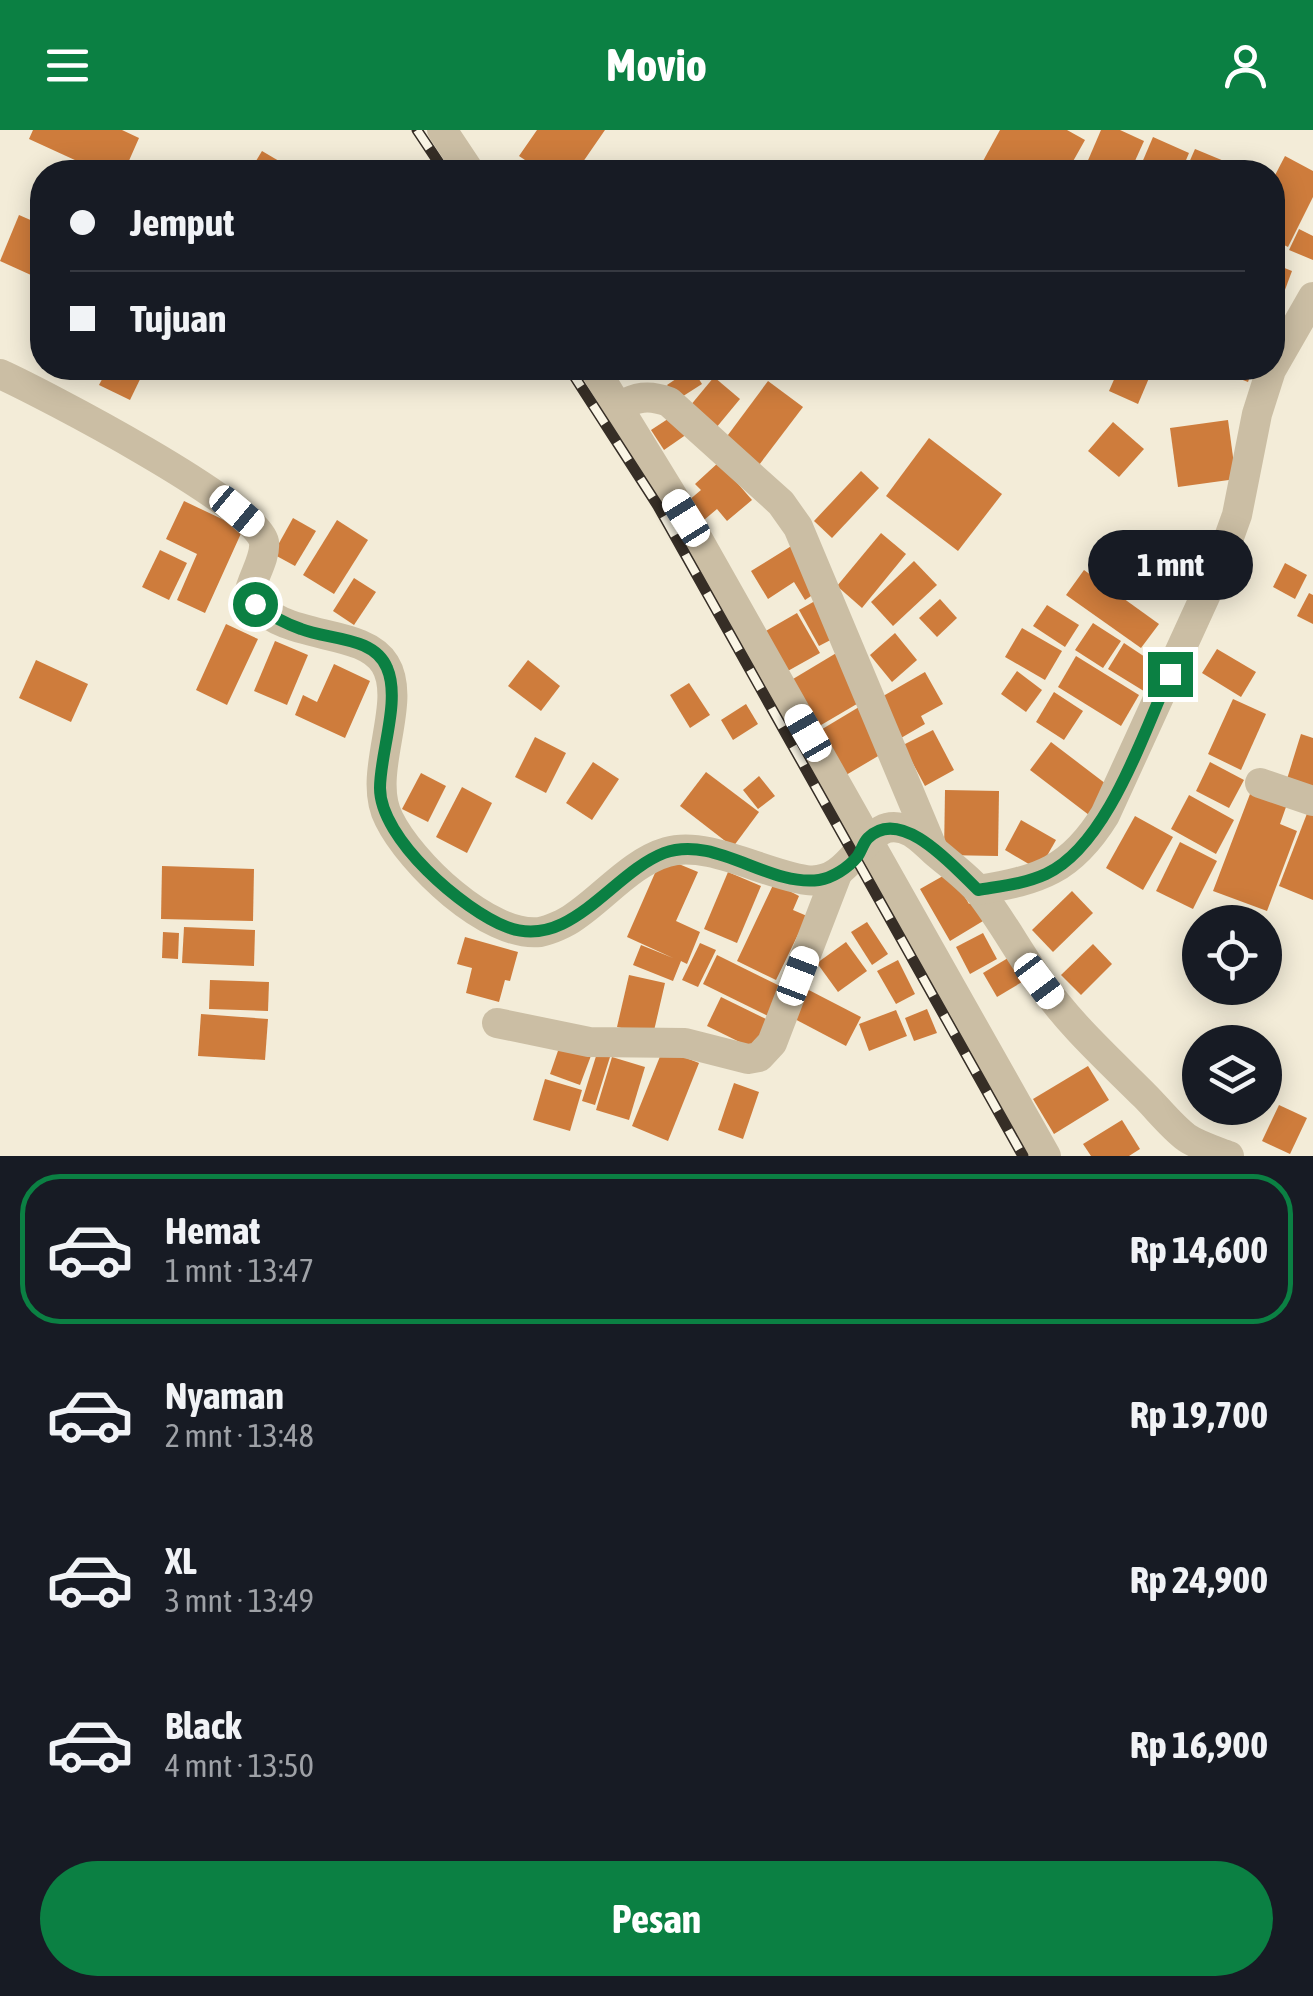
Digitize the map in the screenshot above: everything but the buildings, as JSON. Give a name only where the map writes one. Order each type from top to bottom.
[{"type":"street","points":[[442,130],[462,160]]},
{"type":"street","points":[[1285,346],[1313,297]]},
{"type":"street","points":[[0,374],[118,434],[237,511],[257,528],[264,542],[249,594],[269,614],[304,631],[359,644],[387,666],[392,689],[380,790],[386,814],[401,841],[427,870],[484,917],[512,929],[540,932],[571,920],[646,862],[668,852],[698,850],[806,880],[820,880],[837,874],[856,858],[867,838],[884,827],[898,826],[914,834],[978,890],[1061,1011],[1190,1148],[1229,1156]]},
{"type":"street","points":[[601,380],[686,518],[1046,1156]]},
{"type":"street","points":[[978,890],[1048,874],[1089,840],[1105,815],[1218,568],[1238,515],[1257,414],[1268,380]]},
{"type":"street","points":[[618,407],[633,398],[652,396],[668,402],[781,504],[798,527],[934,851]]},
{"type":"street","points":[[1260,783],[1313,801]]},
{"type":"street","points":[[498,1023],[589,1042],[685,1043],[748,1059],[760,1057],[772,1043],[837,874]]},
{"type":"railway","points":[[417,130],[437,160]]},
{"type":"railway","points":[[577,380],[658,506],[1023,1156]]},
{"type":"route","points":[[255,604],[304,631],[359,644],[387,666],[392,689],[380,790],[386,814],[401,841],[427,870],[484,917],[512,929],[540,932],[571,920],[646,862],[668,852],[698,850],[806,880],[820,880],[837,874],[856,858],[867,838],[884,827],[898,826],[914,834],[978,890],[1048,874],[1089,840],[1105,815],[1170,674]]}]
